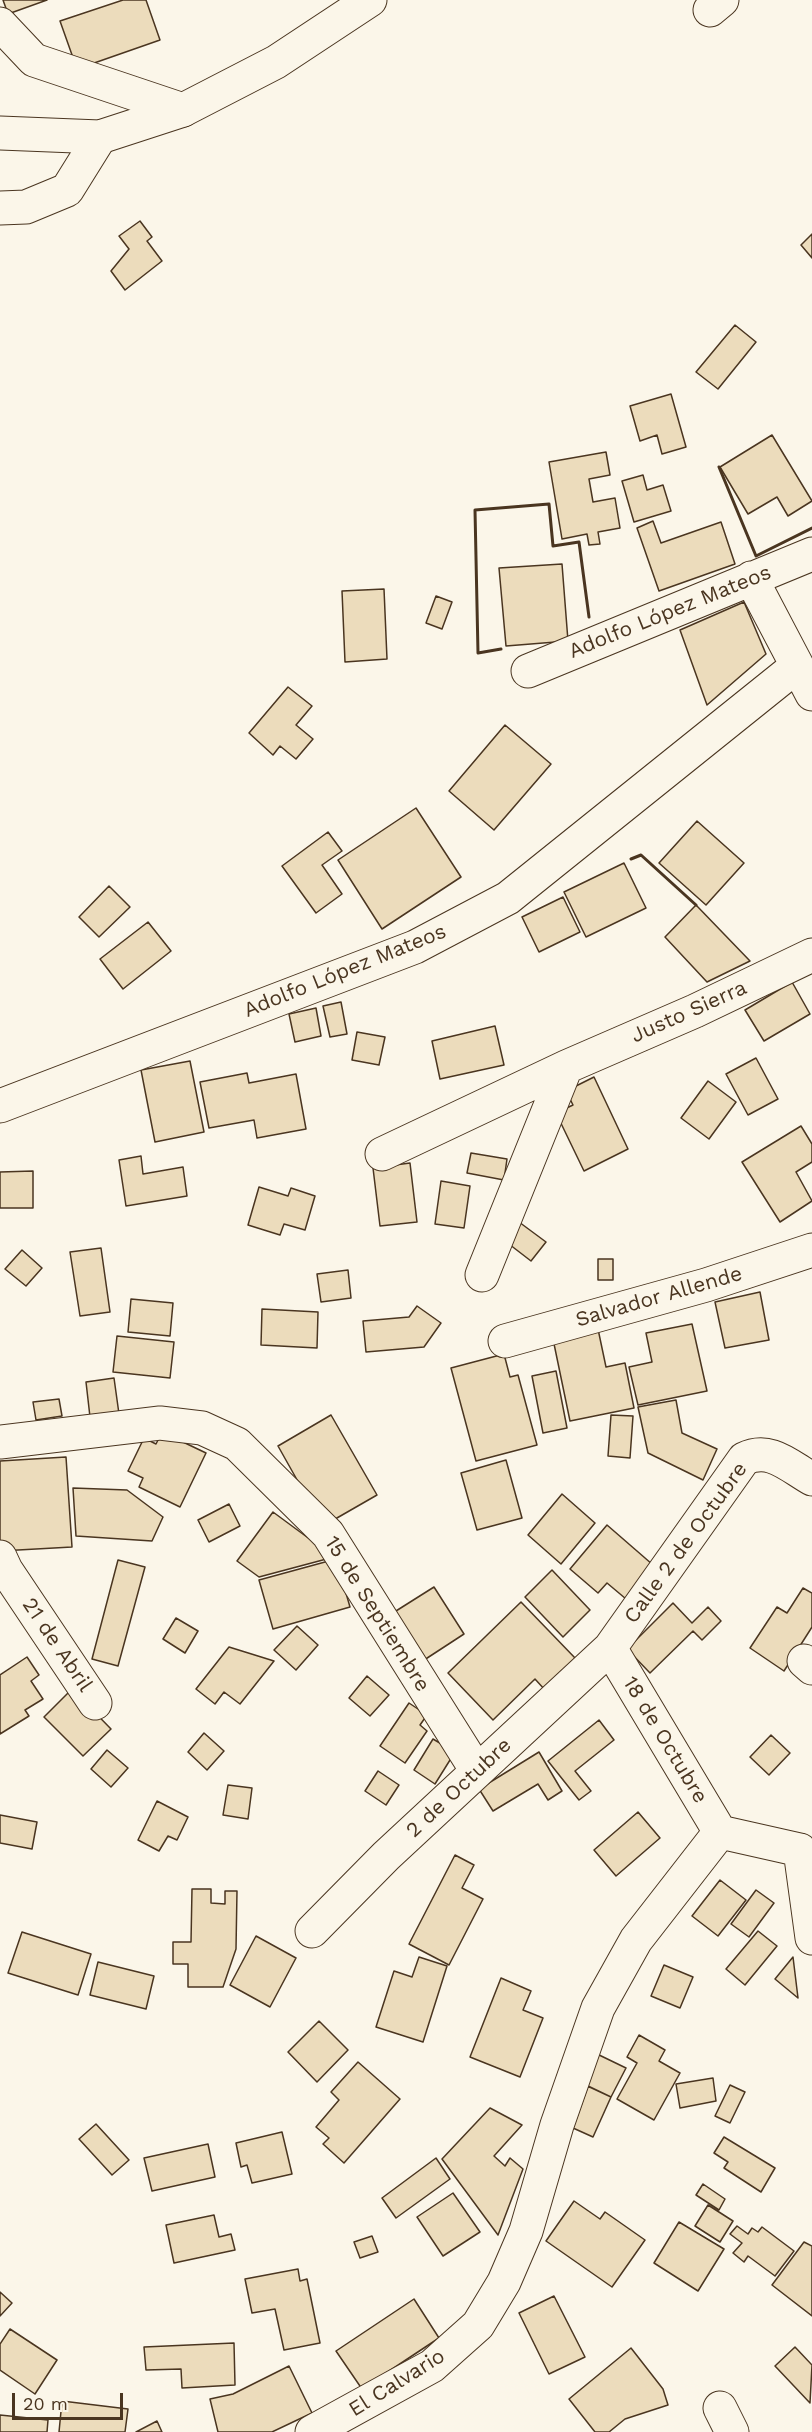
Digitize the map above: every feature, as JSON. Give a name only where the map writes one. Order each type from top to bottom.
[{"type":"main road","points":[[0,133],[100,137],[183,110],[276,62],[370,0]]},
{"type":"main road","points":[[0,24],[34,60],[183,110]]},
{"type":"main road","points":[[0,208],[26,207],[67,190],[100,137]]},
{"type":"main road","name":"Adolfo López Mateos","points":[[528,671],[812,554]]},
{"type":"main road","points":[[752,578],[805,680]]},
{"type":"main road","name":"Adolfo López Mateos","points":[[0,1106],[415,947],[508,898],[805,680]]},
{"type":"main road","name":"Justo Sierra","points":[[382,1154],[812,955]]},
{"type":"main road","points":[[482,1275],[566,1067]]},
{"type":"main road","name":"Salvador Allende","points":[[505,1341],[706,1285],[812,1250]]},
{"type":"main road","name":"15 de Septiembre","points":[[0,1442],[160,1423],[202,1428],[237,1444],[328,1534],[477,1771]]},
{"type":"main road","name":"Calle 2 de Octubre","points":[[610,1648],[744,1459],[756,1453],[771,1455],[812,1479]]},
{"type":"main road","name":"21 de Abril","points":[[0,1557],[6,1570],[95,1703]]},
{"type":"main road","name":"2 de Octubre","points":[[312,1931],[386,1856],[610,1648]]},
{"type":"main road","name":"18 de Octubre","points":[[610,1648],[720,1832]]},
{"type":"main road","points":[[720,1832],[806,1844],[812,1938]]},
{"type":"main road","name":"El Calvario","points":[[312,2432],[432,2366],[478,2325],[504,2282],[526,2231],[557,2125],[598,2008],[636,1940],[720,1832]]},
{"type":"building","points":[[3,0],[47,0],[8,14]]},
{"type":"building","points":[[123,0],[146,0],[160,40],[77,69],[60,21]]},
{"type":"building","points":[[140,221],[152,237],[147,241],[162,261],[125,290],[111,271],[129,249],[119,236]]},
{"type":"building","points":[[812,234],[812,258],[801,245]]},
{"type":"building","points":[[735,325],[756,342],[718,389],[696,372]]},
{"type":"building","points":[[671,394],[686,447],[662,454],[657,435],[640,441],[630,406]]},
{"type":"building","points":[[772,435],[812,501],[788,516],[777,497],[748,514],[720,467]]},
{"type":"building","points":[[606,452],[610,475],[589,479],[593,502],[615,498],[620,528],[598,532],[600,544],[589,545],[587,534],[562,539],[549,462]]},
{"type":"building","points":[[643,475],[647,490],[663,485],[671,511],[634,522],[622,481]]},
{"type":"building","points":[[653,521],[661,543],[721,522],[735,564],[659,591],[637,528]]},
{"type":"building","points":[[562,564],[568,641],[506,646],[499,568]]},
{"type":"building","points":[[384,589],[387,659],[345,662],[342,591]]},
{"type":"building","points":[[436,596],[452,602],[442,629],[426,623]]},
{"type":"building","points":[[744,602],[766,654],[707,705],[680,630]]},
{"type":"building","points":[[288,687],[312,706],[296,725],[313,739],[296,759],[280,746],[273,755],[249,733]]},
{"type":"building","points":[[505,725],[551,764],[494,830],[449,791]]},
{"type":"building","points":[[416,808],[461,877],[382,929],[338,860]]},
{"type":"building","points":[[697,821],[744,863],[706,905],[659,863]]},
{"type":"building","points":[[328,832],[342,851],[322,865],[342,894],[316,913],[282,866]]},
{"type":"building","points":[[624,863],[646,908],[586,937],[564,892]]},
{"type":"building","points":[[109,886],[130,907],[99,937],[79,917]]},
{"type":"building","points":[[563,897],[580,932],[539,952],[522,917]]},
{"type":"building","points":[[696,905],[750,961],[707,982],[665,937]]},
{"type":"building","points":[[148,922],[171,951],[123,989],[100,959]]},
{"type":"building","points":[[792,982],[810,1014],[764,1041],[745,1010]]},
{"type":"building","points":[[341,1002],[347,1034],[330,1037],[323,1006]]},
{"type":"building","points":[[316,1008],[321,1036],[295,1042],[289,1014]]},
{"type":"building","points":[[495,1026],[504,1065],[440,1079],[432,1041]]},
{"type":"building","points":[[357,1032],[385,1037],[379,1065],[352,1060]]},
{"type":"building","points":[[756,1058],[778,1099],[748,1115],[726,1074]]},
{"type":"building","points":[[190,1061],[204,1132],[155,1142],[141,1070]]},
{"type":"building","points":[[247,1073],[249,1083],[296,1074],[306,1129],[257,1138],[254,1120],[209,1128],[200,1082]]},
{"type":"building","points":[[594,1077],[628,1149],[584,1171],[556,1113],[573,1105],[566,1091]]},
{"type":"building","points":[[708,1081],[736,1102],[709,1139],[681,1118]]},
{"type":"building","points":[[801,1126],[812,1144],[812,1162],[796,1172],[812,1201],[780,1222],[742,1162]]},
{"type":"building","points":[[471,1153],[507,1159],[504,1180],[467,1173]]},
{"type":"building","points":[[141,1156],[143,1174],[183,1167],[187,1196],[126,1206],[119,1160]]},
{"type":"building","points":[[410,1163],[417,1222],[380,1226],[373,1168]]},
{"type":"building","points":[[33,1171],[33,1208],[0,1208],[0,1172]]},
{"type":"building","points":[[441,1181],[470,1186],[464,1228],[435,1224]]},
{"type":"building","points":[[259,1187],[288,1196],[291,1188],[315,1196],[305,1230],[284,1224],[280,1235],[248,1225]]},
{"type":"building","points":[[519,1222],[546,1242],[531,1261],[505,1241]]},
{"type":"building","points":[[101,1248],[110,1312],[80,1316],[70,1252]]},
{"type":"building","points":[[22,1250],[42,1268],[26,1286],[5,1269]]},
{"type":"building","points":[[598,1259],[613,1259],[613,1280],[598,1280]]},
{"type":"building","points":[[348,1270],[351,1298],[321,1302],[317,1274]]},
{"type":"building","points":[[760,1292],[769,1340],[725,1348],[715,1302]]},
{"type":"building","points":[[131,1299],[173,1303],[170,1336],[128,1332]]},
{"type":"building","points":[[417,1306],[441,1323],[424,1347],[366,1352],[363,1321],[409,1317]]},
{"type":"building","points":[[262,1309],[318,1312],[317,1348],[261,1345]]},
{"type":"building","points":[[692,1324],[707,1391],[638,1405],[629,1367],[652,1362],[646,1333]]},
{"type":"building","points":[[598,1329],[606,1367],[625,1363],[634,1408],[570,1421],[553,1339]]},
{"type":"building","points":[[117,1336],[174,1342],[170,1378],[113,1372]]},
{"type":"building","points":[[504,1354],[510,1377],[518,1375],[537,1445],[476,1461],[451,1368]]},
{"type":"building","points":[[556,1371],[567,1428],[543,1433],[532,1376]]},
{"type":"building","points":[[114,1378],[119,1414],[90,1417],[86,1382]]},
{"type":"building","points":[[59,1399],[62,1416],[36,1420],[33,1402]]},
{"type":"building","points":[[676,1400],[682,1433],[717,1449],[703,1480],[648,1453],[638,1407]]},
{"type":"building","points":[[331,1415],[377,1495],[323,1526],[278,1446]]},
{"type":"building","points":[[611,1415],[633,1416],[630,1458],[608,1456]]},
{"type":"building","points":[[162,1432],[206,1453],[180,1507],[139,1487],[143,1478],[128,1471],[144,1438],[156,1444]]},
{"type":"building","points":[[66,1457],[72,1547],[0,1551],[0,1461]]},
{"type":"building","points":[[506,1460],[522,1518],[477,1530],[461,1473]]},
{"type":"building","points":[[73,1488],[127,1490],[163,1517],[152,1541],[76,1536]]},
{"type":"building","points":[[562,1494],[595,1523],[561,1564],[528,1535]]},
{"type":"building","points":[[229,1504],[240,1526],[209,1542],[198,1520]]},
{"type":"building","points":[[273,1512],[334,1557],[259,1577],[237,1561]]},
{"type":"building","points":[[607,1525],[660,1571],[632,1604],[607,1583],[598,1593],[570,1569]]},
{"type":"building","points":[[336,1559],[350,1607],[273,1629],[259,1580]]},
{"type":"building","points":[[118,1560],[145,1567],[118,1666],[92,1659]]},
{"type":"building","points":[[552,1570],[590,1610],[563,1637],[525,1597]]},
{"type":"building","points":[[434,1587],[464,1634],[418,1664],[388,1616]]},
{"type":"building","points":[[803,1588],[812,1593],[812,1627],[784,1671],[750,1648],[777,1607],[787,1613]]},
{"type":"building","points":[[521,1602],[576,1659],[545,1690],[535,1679],[493,1720],[448,1673]]},
{"type":"building","points":[[673,1603],[692,1623],[708,1607],[721,1621],[702,1640],[693,1631],[650,1673],[627,1649]]},
{"type":"building","points":[[176,1618],[198,1631],[185,1653],[163,1639]]},
{"type":"building","points":[[297,1626],[318,1645],[296,1670],[274,1650]]},
{"type":"building","points":[[229,1647],[274,1661],[240,1704],[224,1692],[215,1704],[196,1689]]},
{"type":"building","points":[[27,1657],[39,1675],[31,1681],[43,1699],[25,1710],[29,1716],[0,1734],[0,1675]]},
{"type":"building","points":[[367,1676],[389,1695],[370,1716],[349,1698]]},
{"type":"building","points":[[72,1689],[111,1729],[83,1756],[44,1717]]},
{"type":"building","points":[[409,1703],[427,1715],[420,1725],[427,1731],[405,1763],[380,1746]]},
{"type":"building","points":[[599,1720],[614,1740],[575,1771],[591,1791],[579,1800],[548,1761]]},
{"type":"building","points":[[204,1733],[224,1751],[207,1770],[188,1752]]},
{"type":"building","points":[[771,1735],[790,1753],[769,1775],[750,1757]]},
{"type":"building","points":[[433,1739],[455,1752],[435,1784],[414,1770]]},
{"type":"building","points":[[107,1750],[128,1768],[111,1787],[91,1769]]},
{"type":"building","points":[[539,1752],[562,1791],[548,1800],[538,1784],[493,1811],[479,1789]]},
{"type":"building","points":[[378,1771],[399,1785],[386,1805],[365,1791]]},
{"type":"building","points":[[228,1785],[252,1788],[248,1819],[223,1815]]},
{"type":"building","points":[[157,1801],[188,1817],[177,1840],[168,1836],[159,1851],[138,1840]]},
{"type":"building","points":[[638,1812],[660,1838],[616,1876],[594,1850]]},
{"type":"building","points":[[0,1815],[37,1822],[32,1849],[0,1843]]},
{"type":"building","points":[[455,1855],[474,1865],[462,1888],[483,1899],[449,1965],[409,1944]]},
{"type":"building","points":[[720,1880],[746,1900],[718,1936],[692,1916]]},
{"type":"building","points":[[192,1889],[211,1889],[211,1903],[225,1904],[225,1891],[237,1891],[236,1949],[223,1987],[188,1987],[188,1964],[173,1964],[173,1942],[191,1942]]},
{"type":"building","points":[[756,1890],[774,1903],[749,1937],[731,1924]]},
{"type":"building","points":[[758,1931],[777,1946],[745,1985],[726,1969]]},
{"type":"building","points":[[22,1932],[91,1954],[78,1995],[8,1973]]},
{"type":"building","points":[[256,1936],[296,1958],[270,2007],[230,1985]]},
{"type":"building","points":[[419,1957],[447,1966],[423,2042],[376,2027],[394,1971],[412,1977]]},
{"type":"building","points":[[793,1957],[798,1998],[775,1979]]},
{"type":"building","points":[[98,1962],[154,1976],[146,2009],[90,1995]]},
{"type":"building","points":[[664,1965],[693,1977],[680,2008],[651,1996]]},
{"type":"building","points":[[501,1978],[531,1991],[523,2010],[543,2018],[520,2077],[470,2057]]},
{"type":"building","points":[[319,2021],[348,2050],[317,2082],[288,2052]]},
{"type":"building","points":[[639,2035],[665,2050],[659,2061],[680,2073],[654,2120],[617,2099],[637,2063],[627,2057]]},
{"type":"building","points":[[595,2053],[626,2068],[611,2097],[581,2083]]},
{"type":"building","points":[[358,2062],[400,2099],[344,2163],[323,2144],[329,2138],[316,2127],[339,2100],[331,2092]]},
{"type":"building","points":[[713,2078],[716,2101],[680,2108],[676,2084]]},
{"type":"building","points":[[730,2085],[745,2092],[730,2123],[715,2116]]},
{"type":"building","points":[[588,2086],[611,2097],[593,2137],[573,2128]]},
{"type":"building","points":[[490,2108],[522,2125],[494,2156],[505,2166],[510,2158],[523,2169],[498,2235],[442,2159]]},
{"type":"building","points":[[96,2124],[129,2160],[112,2175],[79,2139]]},
{"type":"building","points":[[282,2132],[292,2174],[252,2183],[247,2165],[241,2167],[236,2143]]},
{"type":"building","points":[[724,2137],[775,2168],[761,2192],[724,2168],[728,2162],[714,2153]]},
{"type":"building","points":[[208,2144],[215,2177],[152,2191],[144,2158]]},
{"type":"building","points":[[436,2158],[450,2179],[396,2218],[382,2198]]},
{"type":"building","points":[[703,2184],[725,2199],[719,2210],[696,2195]]},
{"type":"building","points":[[453,2193],[480,2232],[443,2256],[417,2217]]},
{"type":"building","points":[[574,2201],[600,2219],[605,2212],[645,2240],[612,2287],[546,2241]]},
{"type":"building","points":[[708,2205],[733,2221],[720,2242],[695,2226]]},
{"type":"building","points":[[214,2215],[219,2237],[231,2234],[235,2250],[174,2263],[166,2225]]},
{"type":"building","points":[[679,2222],[724,2249],[698,2291],[654,2263]]},
{"type":"building","points":[[737,2226],[748,2234],[752,2228],[758,2232],[762,2227],[794,2251],[775,2276],[748,2256],[744,2262],[733,2253],[742,2243],[730,2234]]},
{"type":"building","points":[[372,2236],[378,2252],[360,2258],[354,2242]]},
{"type":"building","points":[[804,2242],[812,2246],[812,2316],[772,2285]]},
{"type":"building","points":[[298,2269],[300,2281],[307,2279],[320,2343],[284,2350],[275,2309],[252,2313],[245,2279]]},
{"type":"building","points":[[0,2292],[12,2303],[0,2316]]},
{"type":"building","points":[[554,2296],[585,2357],[549,2374],[519,2313]]},
{"type":"building","points":[[414,2299],[439,2338],[362,2389],[336,2351]]},
{"type":"building","points":[[10,2329],[57,2360],[35,2394],[0,2370],[0,2344]]},
{"type":"building","points":[[234,2343],[235,2385],[182,2388],[181,2369],[146,2370],[144,2347]]},
{"type":"building","points":[[795,2347],[812,2365],[810,2403],[775,2366]]},
{"type":"building","points":[[631,2348],[663,2389],[668,2405],[625,2419],[609,2432],[595,2432],[569,2399]]},
{"type":"building","points":[[289,2366],[312,2413],[272,2432],[218,2432],[210,2399],[233,2394]]},
{"type":"building","points":[[62,2401],[128,2409],[125,2432],[59,2432]]},
{"type":"building","points":[[0,2415],[48,2420],[47,2432],[0,2432]]},
{"type":"building","points":[[157,2421],[162,2432],[136,2432]]},
{"type":"wall","points":[[719,467],[756,556],[812,528]]},
{"type":"wall","points":[[501,649],[478,653],[475,510],[549,504],[553,546],[579,542],[589,617]]},
{"type":"wall","points":[[631,859],[641,855],[696,905]]}]
